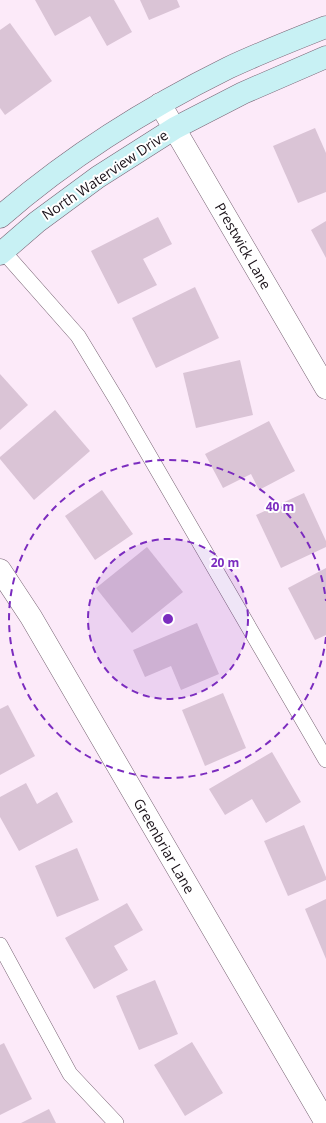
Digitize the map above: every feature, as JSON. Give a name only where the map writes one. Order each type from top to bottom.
[{"type":"street","name":"North Waterview Drive","points":[[0,217],[23,197],[83,153],[119,128],[160,104],[228,68],[326,27]]},
{"type":"street","name":"North Waterview Drive","points":[[2,252],[37,222],[98,177],[175,128],[243,93],[326,57]]},
{"type":"street","name":"Prestwick Lane","points":[[160,104],[326,388]]},
{"type":"street","name":"Greenbriar Lane","points":[[0,570],[31,617],[326,1123]]},
{"type":"lane","points":[[2,252],[78,336],[326,760]]},
{"type":"lane","points":[[0,945],[70,1074],[116,1123]]},
{"type":"building","points":[[35,0],[114,0],[132,32],[107,46],[90,16],[55,36]]},
{"type":"building","points":[[140,0],[177,0],[180,7],[149,20]]},
{"type":"building","points":[[10,23],[52,81],[5,115],[0,108],[0,30]]},
{"type":"building","points":[[315,128],[326,153],[326,192],[298,203],[273,146]]},
{"type":"building","points":[[158,217],[172,244],[143,259],[157,285],[118,304],[91,251]]},
{"type":"building","points":[[326,221],[326,258],[311,230]]},
{"type":"building","points":[[195,287],[219,338],[156,368],[132,318]]},
{"type":"building","points":[[240,360],[253,415],[196,428],[183,373]]},
{"type":"building","points":[[0,374],[28,405],[0,430]]},
{"type":"building","points":[[55,410],[90,451],[34,500],[0,459],[0,457]]},
{"type":"building","points":[[269,421],[295,471],[259,490],[251,474],[223,488],[205,454]]},
{"type":"building","points":[[102,490],[133,534],[95,560],[65,516]]},
{"type":"building","points":[[304,493],[326,541],[326,547],[281,568],[256,515]]},
{"type":"building","points":[[147,547],[183,592],[132,633],[96,588]]},
{"type":"building","points":[[326,568],[326,635],[315,640],[288,588]]},
{"type":"building","points":[[197,623],[219,674],[181,690],[171,666],[145,677],[133,650]]},
{"type":"building","points":[[223,693],[246,748],[205,766],[182,710]]},
{"type":"building","points":[[8,705],[35,756],[0,775],[0,709]]},
{"type":"building","points":[[272,752],[301,802],[266,823],[252,799],[225,815],[209,789]]},
{"type":"building","points":[[26,783],[37,804],[57,792],[73,822],[19,851],[0,817],[0,797]]},
{"type":"building","points":[[304,825],[326,880],[288,896],[264,841]]},
{"type":"building","points":[[77,848],[99,900],[57,917],[35,866]]},
{"type":"building","points":[[326,899],[326,959],[305,909]]},
{"type":"building","points":[[127,903],[143,930],[114,946],[128,970],[94,989],[65,938]]},
{"type":"building","points":[[155,980],[178,1034],[139,1050],[116,996]]},
{"type":"building","points":[[192,1042],[223,1093],[185,1116],[154,1065]]},
{"type":"building","points":[[4,1043],[32,1099],[0,1115],[0,1045]]},
{"type":"building","points":[[49,1109],[56,1123],[21,1123]]}]
